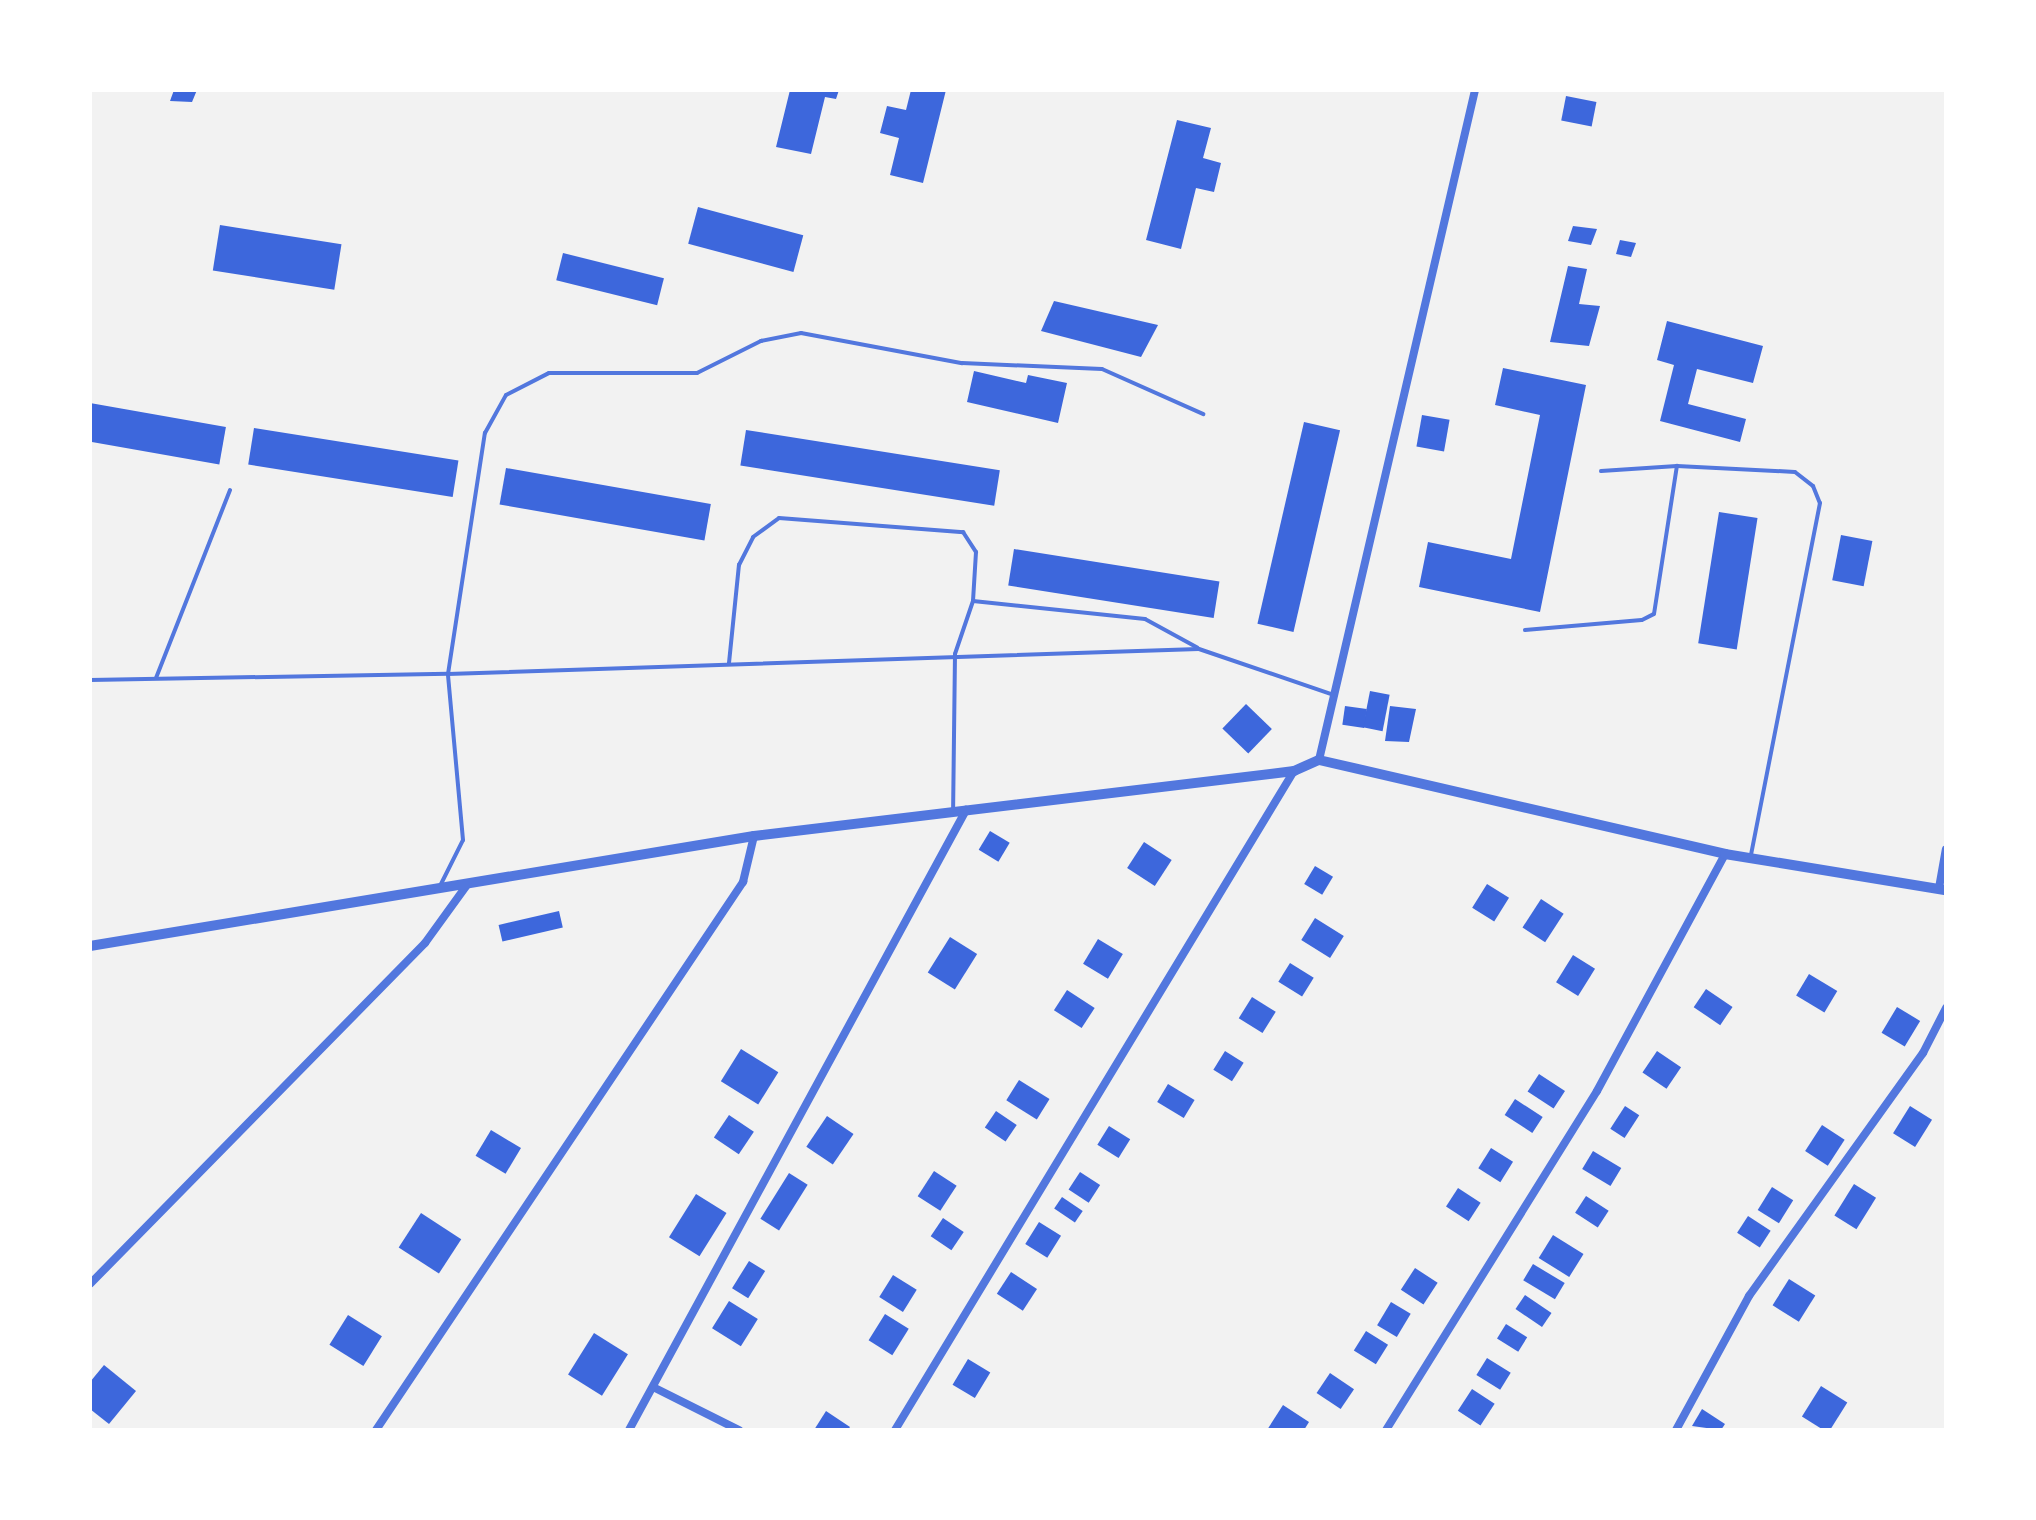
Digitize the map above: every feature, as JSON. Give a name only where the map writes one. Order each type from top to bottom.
[{"type":"street","points":[[1319,760],[1331,694],[1355,615],[1475,90]]},
{"type":"street","points":[[90,946],[754,836],[1294,771],[1319,760],[1725,854],[1942,889],[1946,850]]},
{"type":"street","points":[[895,1430],[1294,771]]},
{"type":"street","points":[[629,1430],[655,1388],[966,810]]},
{"type":"street","points":[[376,1430],[743,882],[754,836]]},
{"type":"street","points":[[1386,1430],[1597,1091],[1725,854]]},
{"type":"street","points":[[90,1284],[425,943],[467,885]]},
{"type":"street","points":[[1676,1430],[1749,1296],[1923,1053],[1946,1008]]},
{"type":"street","points":[[655,1388],[739,1430]]},
{"type":"lane","points":[[438,890],[463,840],[448,674],[485,433],[506,395],[549,373],[697,373],[761,341],[801,333],[962,363],[1102,369],[1203,414]]},
{"type":"lane","points":[[1525,630],[1642,620],[1654,614],[1677,466]]},
{"type":"lane","points":[[1601,471],[1677,466],[1795,472],[1813,486],[1820,503],[1750,858]]},
{"type":"lane","points":[[156,678],[230,490]]},
{"type":"lane","points":[[729,663],[739,565],[753,537],[779,518],[963,532],[976,552],[973,601],[955,654],[953,812]]},
{"type":"lane","points":[[973,601],[1145,619],[1199,649],[1331,694]]},
{"type":"lane","points":[[90,680],[448,674],[955,654],[1199,649]]},
{"type":"building","points":[[174,90],[197,90],[192,102],[170,101]]},
{"type":"building","points":[[790,90],[839,90],[836,99],[825,97],[811,154],[776,147]]},
{"type":"building","points":[[911,90],[946,90],[923,183],[890,175],[899,138],[880,133],[887,106],[906,110]]},
{"type":"building","points":[[1566,96],[1596,102],[1592,126],[1561,121]]},
{"type":"building","points":[[1177,120],[1211,128],[1203,158],[1221,163],[1214,192],[1196,188],[1181,249],[1146,240]]},
{"type":"building","points":[[698,207],[803,235],[793,272],[688,244]]},
{"type":"building","points":[[220,225],[341,244],[334,290],[213,270]]},
{"type":"building","points":[[1573,226],[1597,229],[1591,245],[1568,241]]},
{"type":"building","points":[[1620,240],[1636,243],[1631,257],[1616,254]]},
{"type":"building","points":[[563,253],[664,278],[657,305],[556,280]]},
{"type":"building","points":[[1568,266],[1587,269],[1579,304],[1600,306],[1589,346],[1550,342]]},
{"type":"building","points":[[1054,301],[1158,325],[1141,357],[1041,331]]},
{"type":"building","points":[[1667,321],[1763,346],[1753,383],[1697,369],[1688,404],[1746,419],[1740,442],[1660,421],[1674,365],[1657,360]]},
{"type":"building","points":[[1503,368],[1586,385],[1540,612],[1419,587],[1428,542],[1511,559],[1540,415],[1495,405]]},
{"type":"building","points":[[974,371],[1026,383],[1028,375],[1067,383],[1058,423],[967,402]]},
{"type":"building","points":[[90,403],[226,427],[219,464],[90,442]]},
{"type":"building","points":[[1422,415],[1450,420],[1444,451],[1416,447]]},
{"type":"building","points":[[1304,422],[1340,430],[1293,632],[1257,624]]},
{"type":"building","points":[[254,428],[458,460],[453,497],[248,465]]},
{"type":"building","points":[[746,430],[1000,470],[994,506],[740,466]]},
{"type":"building","points":[[506,468],[711,504],[704,541],[500,504]]},
{"type":"building","points":[[1719,512],[1758,518],[1737,649],[1698,643]]},
{"type":"building","points":[[1841,535],[1872,541],[1864,586],[1832,580]]},
{"type":"building","points":[[1014,549],[1219,582],[1214,618],[1008,586]]},
{"type":"building","points":[[1370,691],[1390,695],[1383,731],[1363,727]]},
{"type":"building","points":[[1246,704],[1272,729],[1248,753],[1222,728]]},
{"type":"building","points":[[1345,706],[1367,709],[1364,728],[1342,725]]},
{"type":"building","points":[[1390,706],[1416,709],[1409,742],[1385,741]]},
{"type":"building","points":[[990,831],[1010,843],[998,862],[979,850]]},
{"type":"building","points":[[1144,842],[1172,860],[1155,886],[1127,868]]},
{"type":"building","points":[[1315,866],[1333,877],[1322,895],[1304,884]]},
{"type":"building","points":[[1487,884],[1509,898],[1494,922],[1472,908]]},
{"type":"building","points":[[1541,899],[1564,914],[1545,942],[1522,928]]},
{"type":"building","points":[[559,911],[563,928],[502,942],[499,925]]},
{"type":"building","points":[[1315,918],[1344,936],[1330,958],[1301,940]]},
{"type":"building","points":[[950,937],[977,954],[955,990],[928,973]]},
{"type":"building","points":[[1098,939],[1123,954],[1108,979],[1083,964]]},
{"type":"building","points":[[1573,955],[1595,969],[1578,996],[1556,982]]},
{"type":"building","points":[[1290,963],[1314,978],[1302,996],[1278,982]]},
{"type":"building","points":[[1809,974],[1837,991],[1824,1012],[1796,995]]},
{"type":"building","points":[[1706,989],[1733,1007],[1720,1025],[1694,1007]]},
{"type":"building","points":[[1067,990],[1095,1008],[1082,1028],[1054,1010]]},
{"type":"building","points":[[1252,997],[1276,1012],[1262,1033],[1239,1018]]},
{"type":"building","points":[[1897,1007],[1920,1021],[1905,1047],[1882,1033]]},
{"type":"building","points":[[741,1049],[778,1072],[758,1105],[721,1081]]},
{"type":"building","points":[[1225,1051],[1244,1063],[1232,1081],[1213,1070]]},
{"type":"building","points":[[1657,1051],[1681,1067],[1667,1089],[1642,1073]]},
{"type":"building","points":[[1539,1074],[1565,1091],[1554,1108],[1528,1092]]},
{"type":"building","points":[[1019,1080],[1050,1099],[1037,1119],[1006,1100]]},
{"type":"building","points":[[1168,1084],[1195,1100],[1184,1118],[1157,1102]]},
{"type":"building","points":[[1515,1099],[1543,1117],[1532,1133],[1505,1115]]},
{"type":"building","points":[[1625,1106],[1639,1115],[1625,1138],[1610,1129]]},
{"type":"building","points":[[1910,1106],[1932,1120],[1915,1147],[1893,1133]]},
{"type":"building","points":[[996,1111],[1017,1125],[1006,1142],[985,1128]]},
{"type":"building","points":[[729,1115],[754,1132],[739,1154],[714,1137]]},
{"type":"building","points":[[827,1116],[854,1134],[833,1165],[806,1147]]},
{"type":"building","points":[[1822,1125],[1845,1140],[1828,1166],[1805,1151]]},
{"type":"building","points":[[1109,1126],[1130,1139],[1119,1158],[1097,1145]]},
{"type":"building","points":[[491,1130],[521,1148],[506,1174],[476,1156]]},
{"type":"building","points":[[1491,1148],[1513,1162],[1500,1182],[1478,1168]]},
{"type":"building","points":[[1593,1151],[1621,1168],[1610,1186],[1582,1169]]},
{"type":"building","points":[[934,1171],[957,1186],[940,1211],[918,1196]]},
{"type":"building","points":[[1080,1172],[1100,1185],[1089,1203],[1069,1190]]},
{"type":"building","points":[[789,1173],[808,1185],[779,1230],[760,1219]]},
{"type":"building","points":[[1854,1184],[1876,1198],[1856,1229],[1834,1215]]},
{"type":"building","points":[[1772,1187],[1793,1200],[1779,1223],[1758,1210]]},
{"type":"building","points":[[1458,1188],[1481,1203],[1469,1221],[1446,1206]]},
{"type":"building","points":[[696,1194],[727,1213],[700,1256],[669,1237]]},
{"type":"building","points":[[1586,1196],[1609,1211],[1598,1227],[1575,1213]]},
{"type":"building","points":[[1062,1197],[1083,1211],[1075,1223],[1054,1209]]},
{"type":"building","points":[[421,1213],[461,1239],[439,1274],[399,1247]]},
{"type":"building","points":[[1748,1216],[1771,1231],[1760,1247],[1737,1233]]},
{"type":"building","points":[[943,1218],[964,1232],[951,1250],[931,1236]]},
{"type":"building","points":[[1039,1222],[1061,1236],[1047,1258],[1025,1244]]},
{"type":"building","points":[[1553,1235],[1584,1254],[1569,1277],[1539,1258]]},
{"type":"building","points":[[749,1261],[765,1271],[748,1298],[732,1288]]},
{"type":"building","points":[[1533,1264],[1565,1283],[1555,1299],[1523,1280]]},
{"type":"building","points":[[1415,1268],[1438,1283],[1423,1305],[1401,1290]]},
{"type":"building","points":[[1011,1272],[1037,1289],[1023,1311],[997,1294]]},
{"type":"building","points":[[893,1275],[917,1290],[903,1312],[879,1297]]},
{"type":"building","points":[[1789,1279],[1815,1295],[1799,1322],[1773,1305]]},
{"type":"building","points":[[1525,1295],[1552,1313],[1542,1327],[1515,1309]]},
{"type":"building","points":[[729,1301],[758,1319],[741,1346],[712,1328]]},
{"type":"building","points":[[1391,1302],[1411,1314],[1397,1337],[1377,1325]]},
{"type":"building","points":[[885,1314],[909,1329],[892,1355],[869,1340]]},
{"type":"building","points":[[348,1315],[382,1336],[363,1366],[329,1345]]},
{"type":"building","points":[[1506,1324],[1527,1337],[1518,1352],[1497,1338]]},
{"type":"building","points":[[1366,1331],[1388,1345],[1376,1364],[1354,1351]]},
{"type":"building","points":[[594,1333],[628,1354],[602,1396],[568,1375]]},
{"type":"building","points":[[1487,1358],[1511,1373],[1500,1390],[1476,1375]]},
{"type":"building","points":[[968,1359],[990,1372],[975,1398],[953,1385]]},
{"type":"building","points":[[104,1365],[136,1391],[109,1424],[90,1409],[90,1382]]},
{"type":"building","points":[[1330,1373],[1354,1389],[1341,1409],[1317,1393]]},
{"type":"building","points":[[1821,1386],[1847,1402],[1830,1430],[1823,1430],[1802,1417]]},
{"type":"building","points":[[1472,1389],[1495,1404],[1480,1426],[1458,1411]]},
{"type":"building","points":[[1283,1405],[1309,1422],[1304,1430],[1267,1430]]},
{"type":"building","points":[[1702,1409],[1725,1424],[1721,1430],[1692,1426]]},
{"type":"building","points":[[826,1411],[850,1427],[848,1430],[814,1430]]}]
